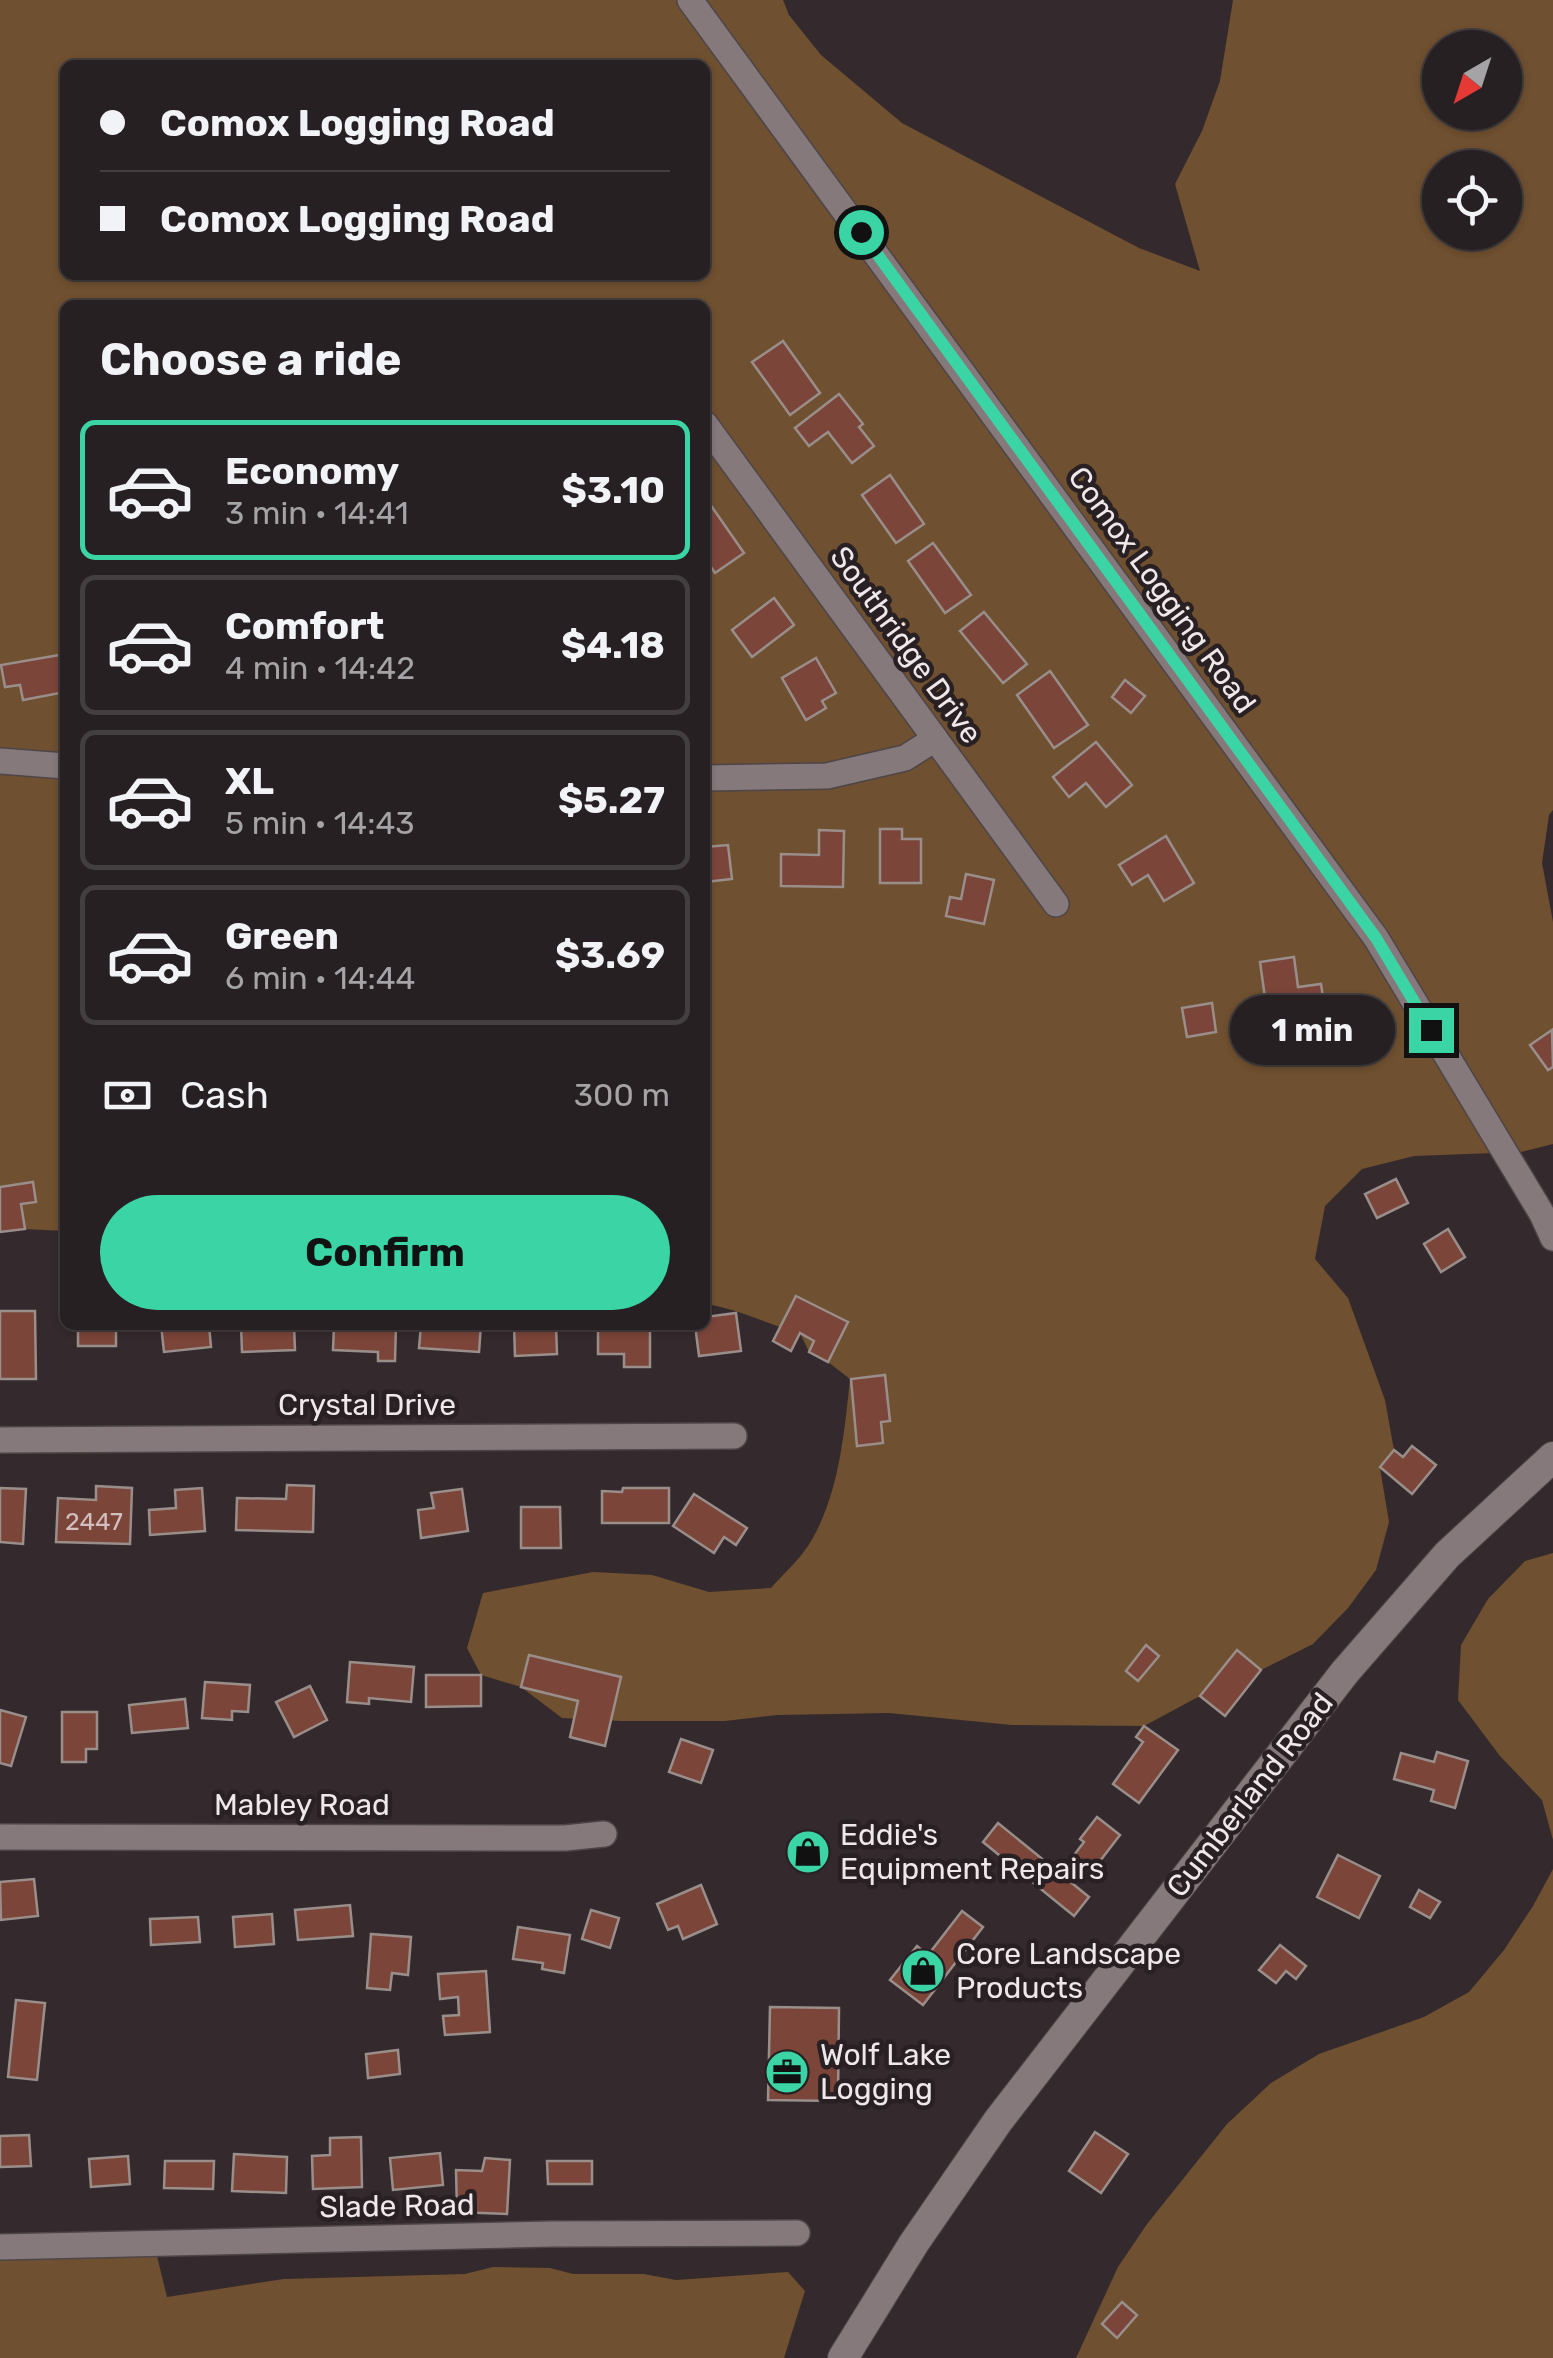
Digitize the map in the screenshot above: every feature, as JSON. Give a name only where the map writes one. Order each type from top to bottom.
[{"type":"street","name":"Comox Logging Road","points":[[690,0],[1376,938],[1553,1238]]},
{"type":"street","name":"Southridge Drive","points":[[710,431],[1056,904]]},
{"type":"street","points":[[710,778],[827,776],[904,758],[934,739]]},
{"type":"street","points":[[0,761],[60,766]]},
{"type":"street","name":"Crystal Drive","points":[[0,1440],[734,1436]]},
{"type":"street","name":"Cumberland Road","points":[[843,2358],[914,2243],[998,2120],[1345,1672],[1447,1555],[1553,1458]]},
{"type":"street","name":"Mabley Road","points":[[0,1837],[566,1838],[604,1834]]},
{"type":"street","name":"Slade Road","points":[[0,2247],[551,2234],[796,2233]]},
{"type":"shaded area","points":[[0,0],[783,0],[789,15],[821,55],[902,123],[1139,248],[1200,271],[1175,184],[1202,131],[1220,81],[1233,0],[1553,0],[1553,810],[1542,863],[1553,922],[1553,1144],[1521,1152],[1414,1156],[1362,1169],[1325,1206],[1315,1259],[1348,1298],[1385,1400],[1394,1450],[1380,1468],[1389,1522],[1376,1570],[1348,1608],[1313,1644],[1144,1726],[1012,1725],[889,1713],[777,1715],[725,1721],[562,1718],[521,1687],[481,1675],[467,1648],[483,1593],[593,1572],[652,1575],[709,1592],[771,1588],[804,1552],[818,1527],[827,1507],[842,1444],[850,1379],[809,1352],[800,1333],[710,1305],[710,300],[60,300],[60,1231],[0,1223]]},
{"type":"shaded area","points":[[1553,1553],[1553,1840],[1542,1800],[1500,1756],[1458,1700],[1461,1645],[1488,1599],[1525,1561]]},
{"type":"shaded area","points":[[1553,1869],[1553,2358],[1076,2358],[1118,2267],[1147,2224],[1227,2124],[1271,2083],[1319,2054],[1424,2017],[1469,1992],[1504,1950]]},
{"type":"shaded area","points":[[154,2244],[167,2297],[284,2279],[465,2274],[493,2267],[550,2268],[573,2274],[644,2274],[676,2280],[788,2272],[805,2291],[784,2358],[0,2358],[0,2247]]},
{"type":"building","points":[[783,341],[820,393],[790,415],[752,362]]},
{"type":"building","points":[[839,394],[863,424],[859,427],[874,446],[852,463],[828,432],[809,446],[795,428]]},
{"type":"building","points":[[890,475],[924,524],[896,543],[862,495]]},
{"type":"building","points":[[710,508],[744,553],[715,573],[710,566]]},
{"type":"building","points":[[933,543],[971,595],[945,613],[908,561]]},
{"type":"building","points":[[774,598],[794,625],[752,657],[732,630]]},
{"type":"building","points":[[984,612],[1027,664],[1003,683],[960,631]]},
{"type":"building","points":[[60,655],[60,693],[23,700],[20,685],[5,687],[1,665]]},
{"type":"building","points":[[816,658],[836,693],[822,701],[826,708],[806,720],[782,678]]},
{"type":"building","points":[[1050,671],[1088,725],[1054,748],[1017,695]]},
{"type":"building","points":[[1125,680],[1145,696],[1131,713],[1112,697]]},
{"type":"building","points":[[1096,742],[1132,785],[1106,807],[1086,783],[1069,797],[1053,777]]},
{"type":"building","points":[[880,829],[902,829],[902,839],[921,839],[921,883],[880,883]]},
{"type":"building","points":[[819,830],[844,831],[843,887],[781,886],[781,854],[819,855]]},
{"type":"building","points":[[1166,836],[1194,883],[1164,901],[1148,875],[1132,885],[1119,865]]},
{"type":"building","points":[[728,845],[732,879],[710,881],[710,847]]},
{"type":"building","points":[[966,874],[994,880],[984,924],[946,916],[950,897],[961,899]]},
{"type":"building","points":[[1294,957],[1298,987],[1321,984],[1325,1011],[1268,1019],[1260,962]]},
{"type":"building","points":[[1212,1003],[1216,1032],[1187,1037],[1182,1008]]},
{"type":"building","points":[[1552,1030],[1553,1067],[1548,1070],[1530,1045]]},
{"type":"building","points":[[1396,1179],[1408,1203],[1377,1218],[1365,1194]]},
{"type":"building","points":[[33,1182],[36,1202],[21,1204],[25,1229],[0,1232],[0,1187]]},
{"type":"building","points":[[1448,1229],[1465,1257],[1441,1272],[1424,1244]]},
{"type":"building","points":[[796,1296],[848,1322],[828,1362],[809,1352],[814,1341],[800,1333],[791,1351],[773,1341]]},
{"type":"building","points":[[0,1311],[35,1311],[36,1379],[0,1379]]},
{"type":"building","points":[[736,1313],[741,1351],[699,1356],[696,1330],[710,1330],[710,1316]]},
{"type":"building","points":[[78,1330],[116,1330],[116,1346],[78,1346]]},
{"type":"building","points":[[162,1330],[209,1330],[211,1347],[164,1352]]},
{"type":"building","points":[[241,1330],[294,1330],[295,1350],[242,1352]]},
{"type":"building","points":[[334,1330],[396,1330],[395,1361],[378,1361],[378,1352],[333,1350]]},
{"type":"building","points":[[421,1330],[481,1330],[479,1352],[419,1348]]},
{"type":"building","points":[[514,1330],[556,1330],[557,1354],[515,1356]]},
{"type":"building","points":[[598,1330],[650,1330],[650,1367],[624,1367],[624,1354],[598,1354]]},
{"type":"building","points":[[885,1375],[890,1421],[881,1422],[883,1443],[857,1446],[851,1379]]},
{"type":"building","points":[[1412,1446],[1436,1465],[1412,1494],[1380,1467],[1394,1450],[1403,1457]]},
{"type":"building","points":[[287,1485],[314,1486],[313,1532],[236,1530],[237,1498],[286,1499]]},
{"type":"building","points":[[96,1486],[132,1488],[130,1544],[56,1542],[58,1498],[96,1500]]},
{"type":"building","points":[[0,1488],[26,1489],[23,1544],[0,1542]]},
{"type":"building","points":[[202,1488],[205,1531],[150,1535],[149,1510],[176,1508],[175,1490]]},
{"type":"building","points":[[623,1488],[669,1488],[669,1523],[602,1523],[602,1491],[622,1492]]},
{"type":"building","points":[[462,1489],[468,1531],[421,1538],[418,1510],[434,1508],[431,1493]]},
{"type":"building","points":[[694,1494],[747,1528],[736,1545],[724,1537],[714,1553],[673,1526]]},
{"type":"building","points":[[521,1507],[560,1507],[561,1548],[521,1548]]},
{"type":"building","points":[[1146,1645],[1159,1656],[1138,1681],[1126,1671]]},
{"type":"building","points":[[1237,1650],[1261,1670],[1225,1716],[1200,1696]]},
{"type":"building","points":[[529,1655],[621,1677],[605,1746],[570,1737],[578,1701],[521,1687]]},
{"type":"building","points":[[350,1662],[414,1667],[411,1702],[369,1698],[369,1704],[347,1702]]},
{"type":"building","points":[[426,1675],[481,1675],[481,1706],[426,1707]]},
{"type":"building","points":[[205,1682],[250,1685],[248,1712],[232,1711],[232,1720],[202,1718]]},
{"type":"building","points":[[310,1686],[327,1720],[294,1737],[276,1702]]},
{"type":"building","points":[[185,1699],[188,1728],[132,1733],[129,1705]]},
{"type":"building","points":[[0,1710],[26,1717],[11,1766],[0,1763]]},
{"type":"building","points":[[62,1712],[97,1712],[97,1749],[86,1749],[86,1762],[62,1762]]},
{"type":"building","points":[[1144,1726],[1178,1750],[1139,1803],[1113,1784],[1143,1742],[1136,1737]]},
{"type":"building","points":[[681,1739],[713,1750],[701,1783],[669,1772]]},
{"type":"building","points":[[1437,1752],[1468,1761],[1455,1808],[1431,1801],[1434,1790],[1394,1779],[1401,1753],[1434,1762]]},
{"type":"building","points":[[1097,1817],[1120,1835],[1090,1874],[1071,1859]]},
{"type":"building","points":[[998,1823],[1089,1897],[1074,1916],[983,1842]]},
{"type":"building","points":[[1338,1855],[1380,1876],[1359,1918],[1317,1897]]},
{"type":"building","points":[[34,1879],[38,1916],[1,1920],[0,1882]]},
{"type":"building","points":[[701,1885],[717,1924],[683,1939],[678,1926],[668,1930],[657,1904]]},
{"type":"building","points":[[1419,1890],[1440,1902],[1430,1918],[1410,1907]]},
{"type":"building","points":[[350,1905],[353,1936],[298,1940],[295,1910]]},
{"type":"building","points":[[591,1910],[619,1918],[610,1948],[582,1939]]},
{"type":"building","points":[[962,1911],[983,1927],[923,2005],[890,1980],[917,1946],[928,1955]]},
{"type":"building","points":[[272,1914],[274,1944],[235,1947],[233,1917]]},
{"type":"building","points":[[198,1917],[200,1942],[151,1945],[150,1919]]},
{"type":"building","points":[[518,1927],[570,1935],[564,1973],[542,1969],[543,1963],[513,1959]]},
{"type":"building","points":[[371,1934],[411,1937],[408,1975],[392,1973],[390,1990],[367,1988]]},
{"type":"building","points":[[1280,1945],[1306,1966],[1296,1979],[1286,1971],[1276,1983],[1259,1970]]},
{"type":"building","points":[[486,1971],[490,2032],[445,2035],[443,2016],[459,2015],[458,1997],[440,1999],[438,1974]]},
{"type":"building","points":[[16,2000],[45,2003],[37,2080],[8,2077]]},
{"type":"building","points":[[770,2007],[839,2008],[838,2101],[768,2100]]},
{"type":"building","points":[[398,2050],[400,2074],[368,2078],[366,2054]]},
{"type":"building","points":[[1095,2132],[1128,2154],[1101,2193],[1069,2171]]},
{"type":"building","points":[[29,2135],[31,2166],[0,2167],[0,2136]]},
{"type":"building","points":[[361,2137],[362,2187],[313,2189],[312,2156],[330,2155],[330,2138]]},
{"type":"building","points":[[440,2153],[443,2185],[393,2190],[390,2158]]},
{"type":"building","points":[[234,2154],[287,2157],[286,2193],[232,2191]]},
{"type":"building","points":[[128,2156],[130,2184],[91,2187],[89,2159]]},
{"type":"building","points":[[485,2158],[510,2160],[507,2214],[457,2212],[456,2170],[482,2171]]},
{"type":"building","points":[[165,2161],[214,2161],[213,2189],[164,2188]]},
{"type":"building","points":[[547,2161],[592,2161],[592,2184],[548,2184]]},
{"type":"building","points":[[1122,2302],[1137,2315],[1117,2338],[1102,2324]]},
{"type":"place","name":"Eddie's Equipment Repairs","points":[[808,1852]]},
{"type":"place","name":"Core Landscape Products","points":[[923,1971]]},
{"type":"place","name":"Wolf Lake Logging","points":[[787,2072]]},
{"type":"route","points":[[861,232],[1376,938],[1431,1030]]}]
